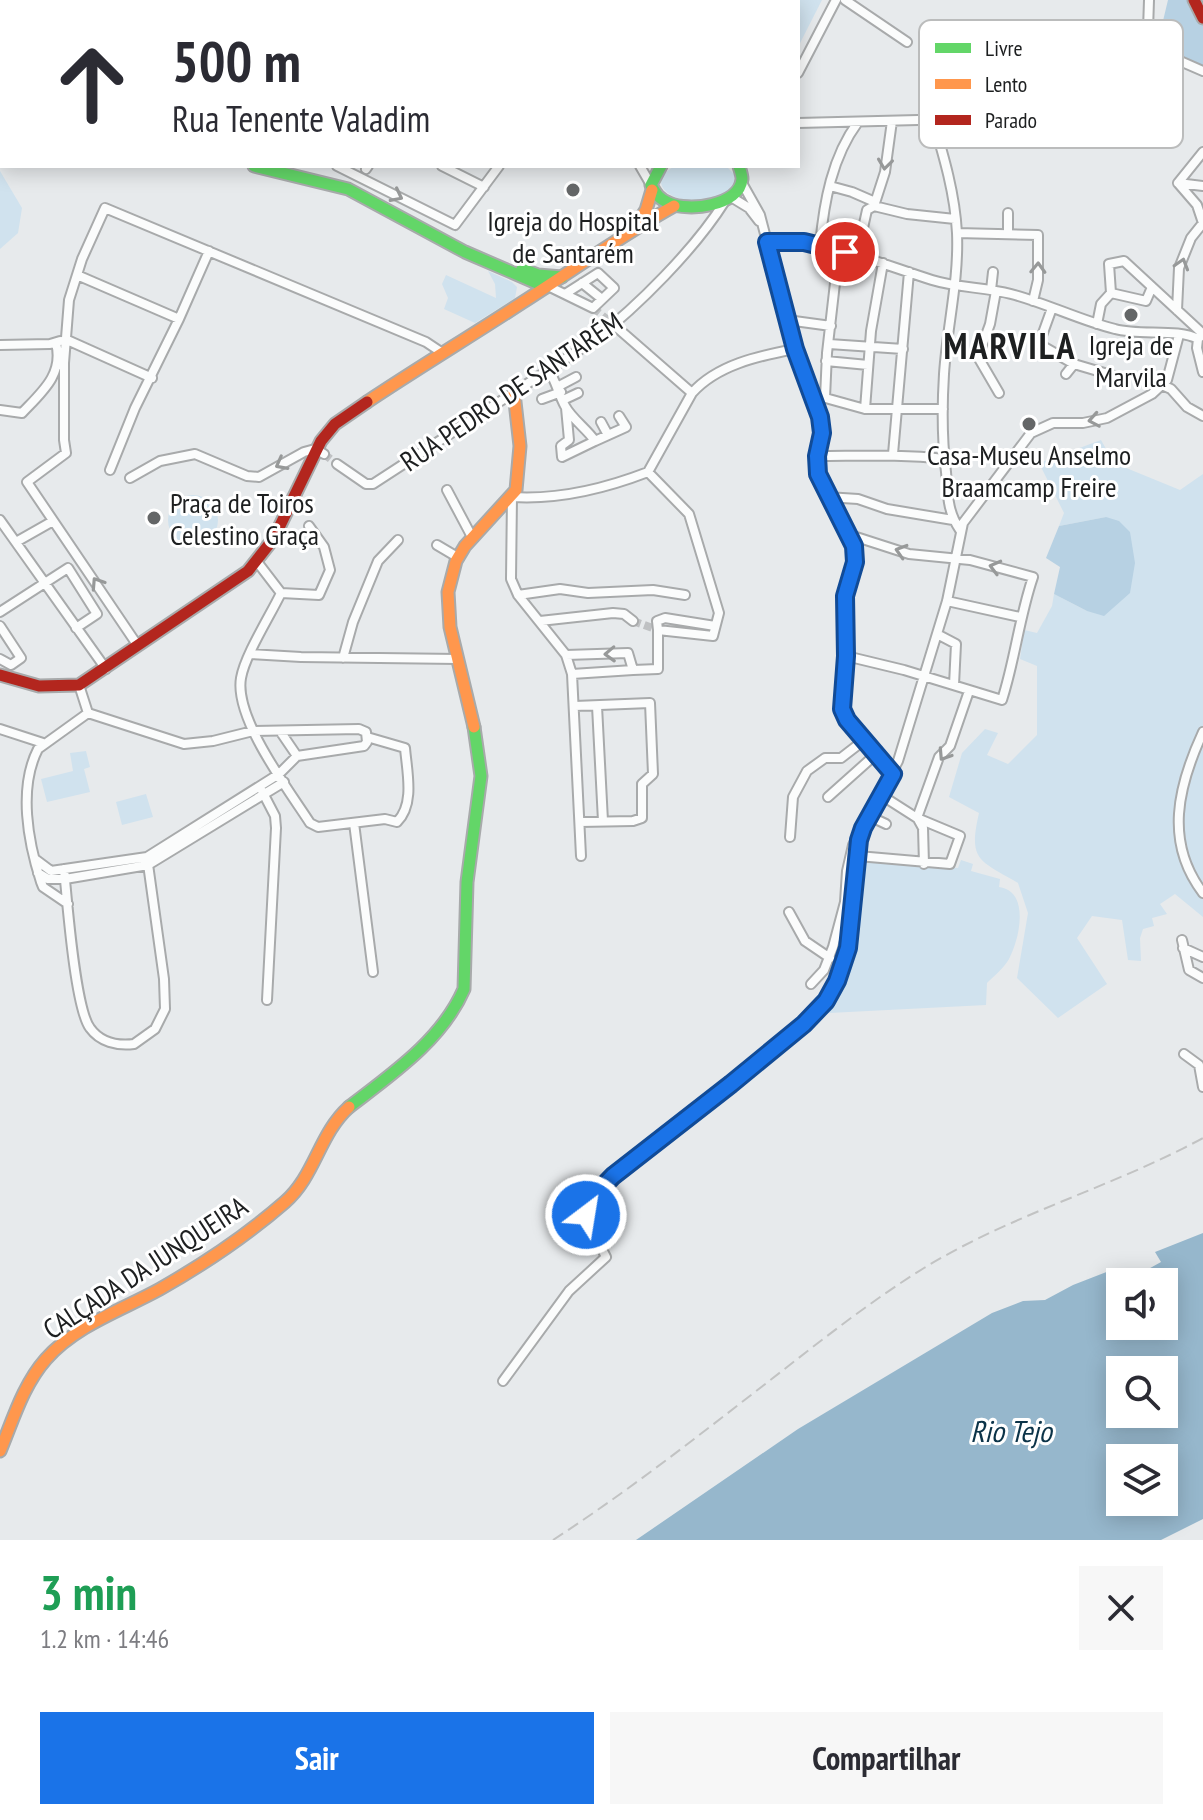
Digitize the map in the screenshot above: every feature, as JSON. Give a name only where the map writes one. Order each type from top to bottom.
[{"type":"main road","points":[[1194,0],[1203,18]]},
{"type":"main road","points":[[262,168],[348,189],[465,252],[547,286]]},
{"type":"main road","points":[[635,228],[646,210],[651,187],[660,168]]},
{"type":"main road","points":[[651,187],[662,201],[688,207],[728,199],[742,172]]},
{"type":"main road","points":[[0,675],[38,688],[56,690],[79,685],[106,669],[258,563],[274,538],[300,481],[335,424],[441,352],[674,206]]},
{"type":"main road","points":[[445,239],[532,273],[562,277]]},
{"type":"main road","points":[[510,272],[521,287],[520,304]]},
{"type":"main road","points":[[512,497],[520,456],[514,393]]},
{"type":"main road","name":"CALÇADA DA JUNQUEIRA","points":[[0,1451],[24,1393],[47,1358],[91,1325],[196,1268],[261,1223],[300,1186],[322,1138],[336,1119],[401,1066],[458,1005],[464,989],[467,882],[481,776],[471,708],[448,617],[448,599],[451,576],[472,537],[512,497]]},
{"type":"street","points":[[800,69],[836,0]]},
{"type":"street","points":[[845,0],[907,42]]},
{"type":"street","points":[[1148,20],[1149,0]]},
{"type":"street","points":[[1183,62],[1203,70]]},
{"type":"street","points":[[800,123],[919,120]]},
{"type":"street","points":[[857,255],[867,210],[875,204],[885,172],[892,121]]},
{"type":"street","points":[[820,245],[839,154],[858,122]]},
{"type":"street","points":[[942,148],[957,233],[944,373],[944,459],[953,520],[960,530]]},
{"type":"street","points":[[1178,183],[1203,152]]},
{"type":"street","points":[[341,168],[456,225],[498,168]]},
{"type":"street","points":[[446,168],[484,187]]},
{"type":"street","points":[[641,168],[651,187]]},
{"type":"street","points":[[742,172],[757,207],[795,349],[820,417],[822,433],[817,456],[818,474],[854,546],[855,562],[845,596],[846,656],[842,709],[863,741],[893,774]]},
{"type":"street","points":[[1178,183],[1203,186]]},
{"type":"street","points":[[1177,310],[1179,268],[1191,238],[1203,223],[1197,205],[1178,183]]},
{"type":"street","points":[[830,186],[907,214],[955,219]]},
{"type":"street","points":[[728,199],[749,208],[762,225]]},
{"type":"street","name":"RUA PEDRO DE SANTARÉM","points":[[337,464],[366,484],[373,484],[549,370],[614,325],[650,289],[728,199]]},
{"type":"street","points":[[688,207],[704,213],[708,219],[706,226]]},
{"type":"street","points":[[0,410],[22,413],[57,370],[69,300],[105,208],[426,342],[441,352]]},
{"type":"street","points":[[1008,213],[1008,233]]},
{"type":"street","points":[[957,233],[1038,235],[1038,280],[1033,301]]},
{"type":"street","points":[[767,242],[820,245],[954,285],[1033,301],[1125,332],[1187,331],[1201,336],[1197,348],[1203,372]]},
{"type":"street","points":[[110,470],[135,408],[152,378],[209,251]]},
{"type":"street","points":[[825,398],[826,361],[841,251]]},
{"type":"street","points":[[811,984],[830,958],[845,902],[853,845],[893,774],[947,601],[960,530],[973,507],[1031,433],[1053,423],[1091,422],[1117,415],[1152,394],[1170,372],[1187,331],[1177,310],[1127,262],[1120,260],[1109,264],[1111,293],[1101,304],[1097,324]]},
{"type":"street","points":[[865,409],[870,345],[883,263]]},
{"type":"street","points":[[893,454],[909,272]]},
{"type":"street","points":[[993,272],[990,324],[978,357],[999,393]]},
{"type":"street","points":[[547,286],[593,308],[614,288],[598,273],[565,294]]},
{"type":"street","points":[[77,275],[179,319]]},
{"type":"street","points":[[582,283],[602,299]]},
{"type":"street","points":[[1111,293],[1146,301],[1152,287]]},
{"type":"street","points":[[1052,308],[1039,344],[1074,364],[1118,377]]},
{"type":"street","points":[[787,320],[831,326]]},
{"type":"street","points":[[614,325],[692,393]]},
{"type":"street","points":[[60,341],[66,453],[27,482],[138,646]]},
{"type":"street","points":[[0,345],[60,341],[152,378]]},
{"type":"street","points":[[829,344],[903,349]]},
{"type":"street","points":[[581,856],[572,674],[566,655],[518,595],[511,579],[512,497],[561,496],[648,472],[692,393],[713,373],[761,356],[795,349]]},
{"type":"street","points":[[826,361],[868,365]]},
{"type":"street","points":[[1066,374],[1074,364]]},
{"type":"street","points":[[549,370],[562,397],[595,441]]},
{"type":"street","points":[[576,377],[562,397],[569,440],[561,446],[562,457],[626,427],[619,416]]},
{"type":"street","points":[[1162,385],[1171,389],[1187,407],[1203,416]]},
{"type":"street","points":[[542,399],[578,393]]},
{"type":"street","points":[[811,394],[865,409],[943,409]]},
{"type":"street","points":[[601,422],[608,435]]},
{"type":"street","points":[[130,478],[160,461],[195,454],[247,476],[259,477],[304,452],[320,452]]},
{"type":"street","points":[[817,456],[893,454],[944,459]]},
{"type":"street","points":[[572,674],[658,669],[657,621],[665,618],[715,626],[719,613],[689,514],[648,472]]},
{"type":"street","points":[[447,490],[472,537]]},
{"type":"street","points":[[827,497],[858,499],[887,509],[953,520]]},
{"type":"street","points":[[0,520],[106,669]]},
{"type":"street","points":[[16,542],[53,521]]},
{"type":"street","points":[[258,563],[281,593],[319,595],[330,570],[324,547],[309,526]]},
{"type":"street","points":[[846,656],[1002,700],[1010,675],[1020,617],[1033,577],[970,560],[909,554],[847,534]]},
{"type":"street","points":[[343,658],[353,622],[378,561],[398,540]]},
{"type":"street","points":[[437,545],[459,558]]},
{"type":"street","points":[[0,612],[68,568],[97,614],[76,628]]},
{"type":"street","points":[[518,595],[560,589],[588,593],[653,590],[685,595]]},
{"type":"street","points":[[281,593],[243,670],[240,685],[253,731],[310,823],[318,827],[385,819],[397,822],[408,803],[405,748],[367,737]]},
{"type":"street","points":[[947,601],[1020,617]]},
{"type":"street","points":[[540,621],[613,613],[624,614],[633,621]]},
{"type":"street","points":[[0,626],[21,658],[11,665],[0,659]]},
{"type":"street","points":[[937,634],[956,644],[954,685]]},
{"type":"street","points":[[566,655],[628,653],[633,670]]},
{"type":"street","points":[[251,654],[458,659]]},
{"type":"street","points":[[581,655],[584,673]]},
{"type":"street","points":[[79,685],[88,713]]},
{"type":"street","points":[[917,818],[939,757],[950,746],[969,691]]},
{"type":"street","points":[[575,706],[650,703],[653,729],[653,774],[642,784],[642,818],[633,821],[580,822]]},
{"type":"street","points":[[597,706],[603,821]]},
{"type":"street","points":[[38,873],[48,879],[148,861],[281,778],[297,756],[364,746],[367,737],[366,732],[359,729],[253,731],[213,741],[178,743],[88,713]]},
{"type":"street","points":[[68,904],[43,887],[27,808],[34,755],[43,743],[88,713]]},
{"type":"street","points":[[0,729],[43,743]]},
{"type":"street","points":[[280,731],[297,756]]},
{"type":"street","points":[[1203,732],[1185,776],[1179,805],[1184,864],[1203,893]]},
{"type":"street","points":[[790,837],[793,797],[809,768],[825,758],[841,758],[863,741]]},
{"type":"street","points":[[828,797],[875,755]]},
{"type":"street","points":[[262,790],[275,816],[276,828],[267,1000]]},
{"type":"street","points":[[858,856],[950,864],[960,836],[917,818],[881,795]]},
{"type":"street","points":[[869,816],[886,824]]},
{"type":"street","points":[[917,818],[923,828],[924,863]]},
{"type":"street","points":[[354,823],[373,972]]},
{"type":"street","points":[[503,1381],[569,1291],[606,1257],[586,1215],[585,1206],[590,1198],[613,1176],[804,1024],[826,1001],[837,981],[848,948],[863,828]]},
{"type":"street","points":[[35,859],[51,871],[65,874]]},
{"type":"street","points":[[65,874],[85,1021],[96,1035],[111,1043],[125,1045],[139,1042],[155,1029],[165,1009],[164,979],[148,861]]},
{"type":"street","points":[[789,912],[805,941],[830,958]]},
{"type":"street","points":[[1202,954],[1183,944],[1189,970],[1203,978]]},
{"type":"street","points":[[1184,1054],[1199,1065],[1203,1087]]},
{"type":"shaded area","points":[[800,0],[822,0],[800,43]]},
{"type":"shaded area","points":[[1168,0],[1203,0],[1203,67],[1183,59],[1183,20],[1163,20]]},
{"type":"shaded area","points":[[672,168],[728,168],[734,174],[734,183],[723,194],[708,200],[693,201],[667,192],[661,185],[663,175]]},
{"type":"shaded area","points":[[0,171],[22,208],[18,233],[0,249]]},
{"type":"shaded area","points":[[488,271],[517,287],[515,298],[475,323],[444,309],[448,298],[442,284],[446,275],[496,298],[495,284]]},
{"type":"shaded area","points":[[1101,440],[1114,463],[1180,490],[1203,474],[1203,917],[1175,894],[1160,904],[1167,914],[1152,918],[1154,926],[1143,929],[1140,938],[1141,961],[1128,960],[1122,920],[1092,916],[1077,938],[1107,984],[1058,1018],[1017,978],[1028,913],[1018,883],[986,863],[976,850],[979,813],[949,797],[962,753],[985,729],[998,733],[987,755],[1008,764],[1037,735],[1037,666],[1020,659],[1024,630],[1037,633],[1052,606],[1054,594],[1087,611],[1106,517],[1059,526],[1064,513],[1039,463]]},
{"type":"shaded area","points":[[193,495],[211,502],[218,520],[211,538],[193,545],[175,538],[168,520],[175,502]]},
{"type":"shaded area","points":[[1106,517],[1119,521],[1130,532],[1135,563],[1130,593],[1104,616],[1054,594],[1060,567],[1046,558],[1059,526]]},
{"type":"shaded area","points":[[86,751],[90,767],[84,769],[90,792],[47,802],[41,779],[73,771],[70,753]]},
{"type":"shaded area","points":[[146,794],[153,817],[122,825],[116,802]]},
{"type":"shaded area","points":[[859,858],[958,868],[961,860],[973,864],[971,871],[1000,879],[999,887],[1009,890],[1019,906],[1019,928],[1009,959],[987,983],[986,1005],[829,1013],[854,957]]},
{"type":"water","name":"Rio Tejo","points":[[1203,1233],[1203,1519],[1161,1540],[636,1540],[798,1429],[992,1313],[1023,1301],[1045,1300],[1106,1272],[1106,1340],[1178,1340],[1178,1268],[1150,1268],[1161,1262],[1155,1252]]},
{"type":"tunnel","points":[[593,308],[614,325]]},
{"type":"tunnel","points":[[324,454],[337,464]]},
{"type":"tunnel","points":[[633,621],[658,630]]},
{"type":"railway","points":[[553,1540],[612,1500],[852,1318],[924,1268],[992,1232],[1203,1138]]},
{"type":"traffic: fast","points":[[262,168],[348,189],[465,252],[546,287]]},
{"type":"traffic: fast","points":[[660,168],[651,185],[660,198],[688,207],[712,204],[732,195],[742,179],[739,168]]},
{"type":"traffic: fast","points":[[522,269],[538,275],[562,277]]},
{"type":"traffic: fast","points":[[349,1107],[429,1040],[455,1007],[464,989],[467,882],[481,776],[474,727]]},
{"type":"traffic: slow","points":[[636,225],[646,210],[652,190]]},
{"type":"traffic: slow","points":[[367,402],[674,206]]},
{"type":"traffic: slow","points":[[474,727],[450,627],[448,592],[456,561],[465,546],[516,490],[520,446],[514,393]]},
{"type":"traffic: slow","points":[[0,1451],[31,1380],[58,1347],[85,1327],[193,1270],[285,1202],[295,1192],[331,1130],[349,1107]]},
{"type":"traffic: jam","points":[[1194,0],[1203,18]]},
{"type":"traffic: jam","points":[[0,675],[39,686],[79,685],[248,571],[274,538],[321,441],[335,424],[367,402]]},
{"type":"place","name":"Igreja do Hospital de Santarém","points":[[573,190]]},
{"type":"place","name":"Igreja de Marvila","points":[[1131,315]]},
{"type":"place","name":"Casa-Museu Anselmo Braamcamp Freire","points":[[1029,424]]},
{"type":"place","name":"Praça de Toiros Celestino Graça","points":[[154,518]]},
{"type":"district","name":"MARVILA","points":[[1010,345]]},
{"type":"route","points":[[586,1215],[587,1203],[613,1176],[814,1016],[837,981],[846,957],[859,840],[893,774],[847,720],[842,709],[846,656],[844,609],[855,562],[854,546],[820,482],[817,456],[822,433],[820,417],[795,349],[767,242],[804,242],[845,252]]}]
